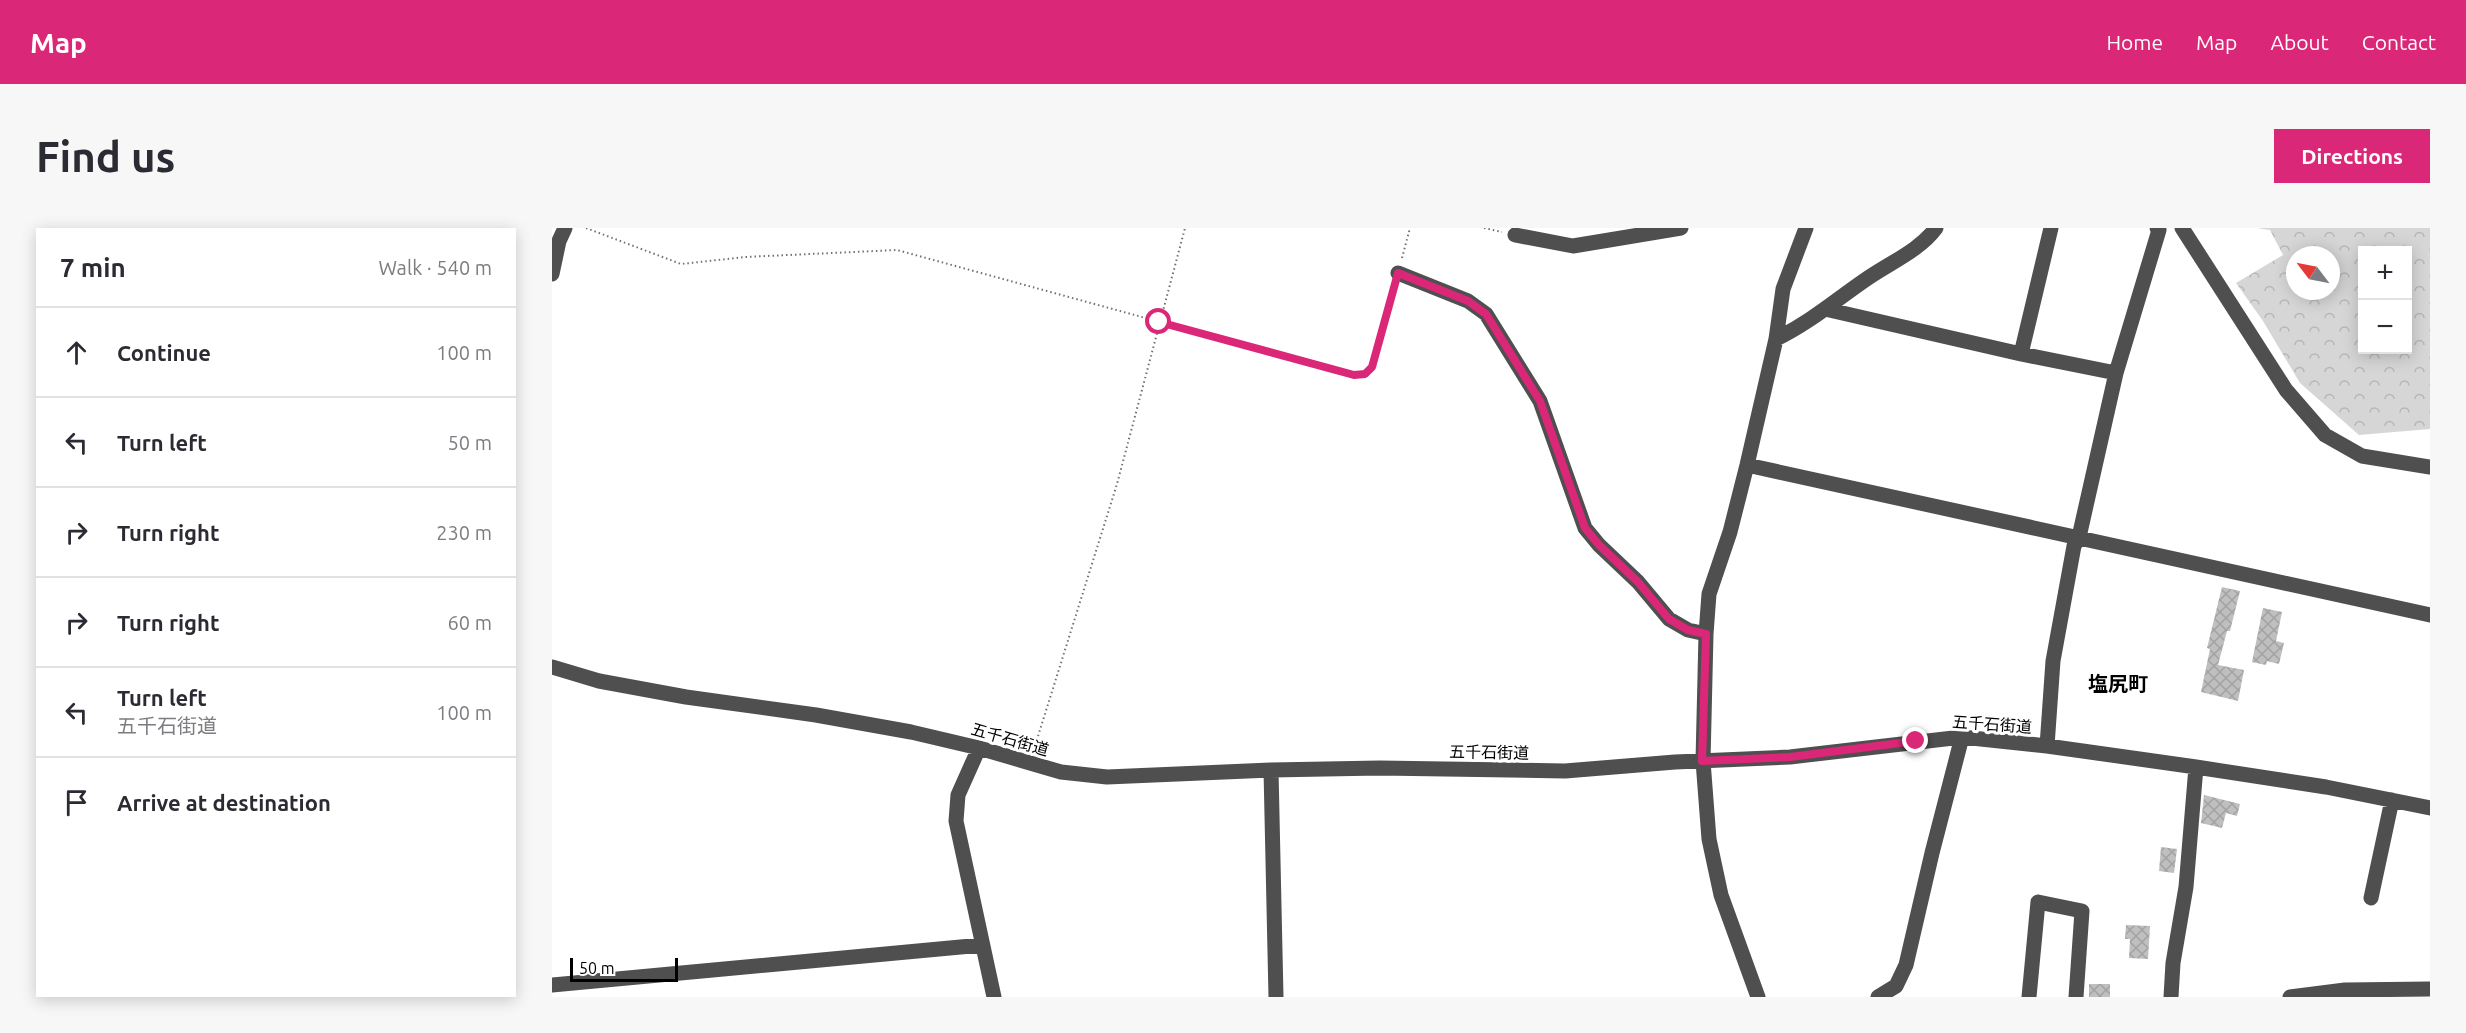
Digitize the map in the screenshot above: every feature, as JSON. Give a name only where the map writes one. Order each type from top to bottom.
[{"type":"street","points":[[552,274],[559,241],[565,228]]},
{"type":"street","points":[[1515,235],[1573,246],[1681,228]]},
{"type":"street","points":[[1758,997],[1721,895],[1708,839],[1702,761],[1706,634],[1710,594],[1730,532],[1747,465],[1776,339],[1783,289],[1806,228]]},
{"type":"street","points":[[1776,339],[1800,327],[1866,279],[1927,239],[1936,228]]},
{"type":"street","points":[[2021,354],[2051,228]]},
{"type":"street","points":[[2047,746],[2053,661],[2074,546],[2079,537],[2116,373],[2159,230],[2157,228]]},
{"type":"street","points":[[2182,228],[2286,390],[2325,435],[2362,456],[2430,467]]},
{"type":"street","points":[[1398,273],[1468,301],[1486,314],[1540,401],[1585,528],[1599,545],[1638,582],[1669,619],[1688,630],[1706,634]]},
{"type":"street","points":[[1826,309],[2021,354],[2116,373]]},
{"type":"street","points":[[1747,465],[2430,615]]},
{"type":"street","name":"五千石街道","points":[[552,667],[599,681],[686,697],[911,732],[979,748],[1061,772],[1107,777],[1380,768],[1565,771],[1790,757],[1962,737],[2047,746],[2196,767],[2430,808]]},
{"type":"street","points":[[1878,997],[1896,986],[1906,965],[1962,737]]},
{"type":"street","points":[[979,748],[958,795],[956,821],[994,997]]},
{"type":"street","points":[[2171,997],[2173,963],[2186,887],[2196,767]]},
{"type":"street","points":[[1271,770],[1276,997]]},
{"type":"street","points":[[2371,898],[2392,800]]},
{"type":"street","points":[[2029,997],[2038,902],[2082,911],[2076,997]]},
{"type":"street","points":[[552,985],[982,945]]},
{"type":"street","points":[[2290,997],[2345,990],[2430,989]]},
{"type":"path","points":[[586,228],[681,264],[745,257],[897,250],[1354,375],[1365,374],[1372,367],[1410,228]]},
{"type":"path","points":[[1030,764],[1040,725],[1118,484],[1185,228]]},
{"type":"green space","points":[[2257,228],[2430,228],[2430,429],[2359,435],[2300,383],[2263,321],[2236,283],[2283,255],[2270,230]]},
{"type":"building","points":[[2222,587],[2240,591],[2230,631],[2227,631],[2218,665],[2244,670],[2238,701],[2201,692],[2210,649],[2207,648]]},
{"type":"building","points":[[2263,608],[2282,612],[2276,641],[2284,643],[2279,664],[2267,661],[2266,665],[2252,662]]},
{"type":"building","points":[[2204,795],[2240,804],[2237,816],[2226,813],[2222,828],[2201,823]]},
{"type":"building","points":[[2161,847],[2177,849],[2174,873],[2159,871]]},
{"type":"building","points":[[2126,925],[2150,926],[2148,959],[2129,958],[2130,939],[2125,939]]},
{"type":"building","points":[[2089,984],[2110,984],[2110,997],[2089,997]]},
{"type":"district","name":"塩尻町","points":[[2118,684]]},
{"type":"route","points":[[1159,322],[1354,375],[1365,374],[1372,367],[1398,273],[1468,301],[1486,314],[1540,401],[1585,528],[1599,545],[1638,582],[1669,619],[1688,630],[1706,634],[1702,761],[1790,757],[1916,741]]}]
